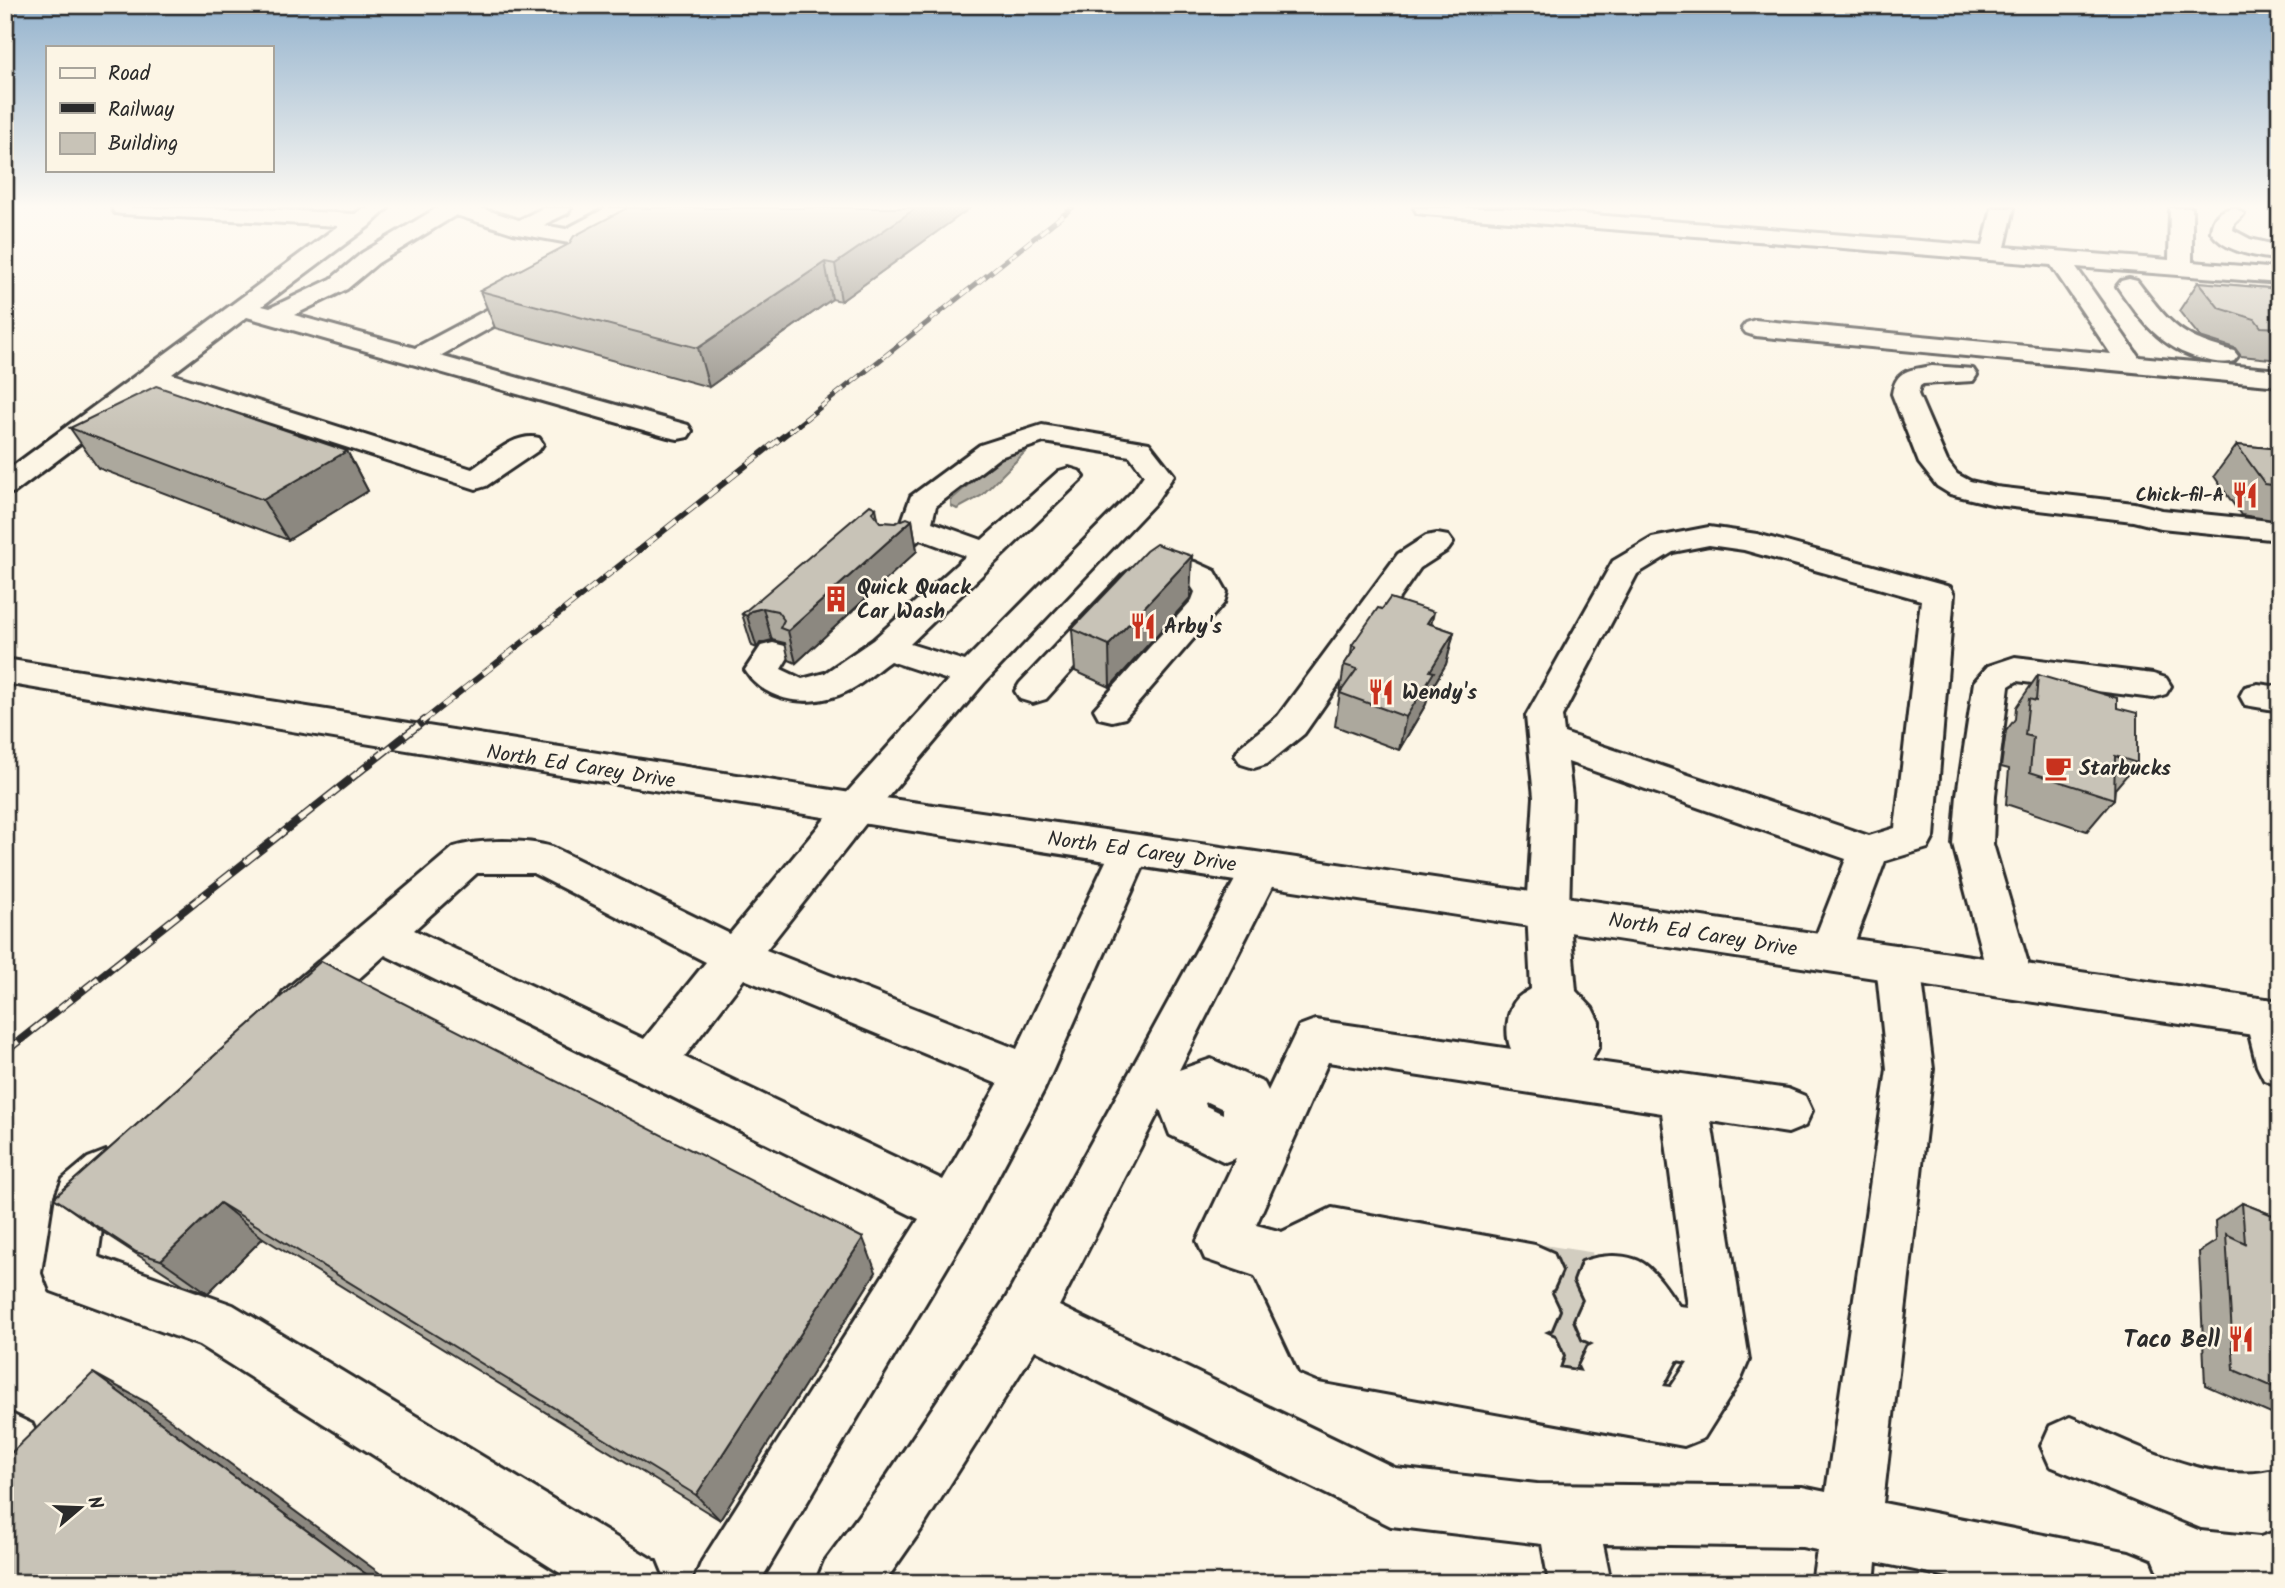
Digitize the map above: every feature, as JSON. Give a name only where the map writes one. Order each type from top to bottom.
[{"type":"street","points":[[5,486],[278,282]]},
{"type":"street","points":[[272,316],[341,282]]},
{"type":"street","points":[[418,357],[556,282]]},
{"type":"street","points":[[2075,282],[2131,364]]},
{"type":"street","points":[[2076,282],[2280,298]]},
{"type":"street","points":[[2129,286],[2176,342],[2196,350],[2223,355],[2280,360]]},
{"type":"street","points":[[243,308],[678,431]]},
{"type":"street","points":[[1755,328],[2280,378]]},
{"type":"street","points":[[1964,375],[1915,377],[1907,382],[1905,394],[1933,463],[1947,480],[1960,488],[1996,496],[2134,512],[2161,519],[2280,531]]},
{"type":"street","points":[[152,376],[476,480],[529,444]]},
{"type":"street","points":[[265,439],[268,430],[282,418]]},
{"type":"street","points":[[652,1064],[856,808],[972,675],[1144,497],[1159,475],[1139,449],[1042,433],[990,451],[922,502],[906,536],[988,553]]},
{"type":"street","points":[[300,450],[324,447],[346,438]]},
{"type":"street","points":[[773,654],[762,670],[772,681],[800,691],[837,682],[885,648],[1069,477]]},
{"type":"street","points":[[1546,741],[1869,851],[1914,837],[1938,594],[1745,541],[1709,537],[1663,545],[1624,568],[1544,716],[1546,741],[1553,797],[1548,911],[1554,998],[1576,1022],[1576,1046],[1549,1067]]},
{"type":"street","points":[[1254,755],[1291,725],[1409,561],[1437,543]]},
{"type":"street","points":[[1033,691],[1150,568],[1173,567],[1204,578],[1211,592],[1208,603],[1112,709]]},
{"type":"street","points":[[885,648],[972,675]]},
{"type":"street","points":[[2011,980],[1973,844],[1976,795],[1992,682],[2000,674],[2015,670],[2153,686]]},
{"type":"street","name":"North Ed Carey Drive","points":[[5,671],[399,738],[1130,850],[2273,1019]]},
{"type":"street","points":[[724,1583],[953,1210],[1028,1075],[1130,850]]},
{"type":"street","points":[[1831,953],[1869,851]]},
{"type":"street","points":[[268,1033],[468,858],[538,858],[736,957],[1028,1075]]},
{"type":"street","points":[[847,1583],[900,1509],[1025,1317],[1164,1086],[1261,869]]},
{"type":"street","points":[[382,934],[953,1210]]},
{"type":"street","points":[[1843,1583],[1848,1527],[1910,1069],[1898,963]]},
{"type":"street","points":[[2273,1019],[2280,1066]]},
{"type":"street","points":[[1278,1256],[1319,1312],[1534,1312],[1332,1233],[1278,1256],[1223,1241],[1259,1132],[1315,1040],[1549,1067],[1683,1095],[1788,1111]]},
{"type":"street","points":[[1164,1086],[1187,1120],[1225,1140],[1259,1132]]},
{"type":"street","points":[[1278,1256],[1319,1353],[1684,1418],[1722,1360],[1683,1095]]},
{"type":"street","points":[[143,1141],[81,1196],[70,1273],[214,1324],[634,1583]]},
{"type":"street","points":[[1664,1331],[1640,1372],[1603,1322],[1631,1286],[1664,1331],[1720,1339]]},
{"type":"street","points":[[1025,1317],[1391,1497],[1537,1514],[1802,1517],[2129,1583]]},
{"type":"street","points":[[2070,1446],[2201,1499],[2260,1504],[2280,1497]]},
{"type":"street","points":[[1567,1514],[1580,1583]]},
{"type":"shaded area","points":[[1035,442],[981,496],[957,509],[951,506],[951,500],[975,479],[1004,445]]},
{"type":"building","points":[[497,282],[795,282],[698,348],[480,291]]},
{"type":"building","points":[[2198,282],[2280,289],[2280,328],[2261,327],[2255,319],[2219,308]]},
{"type":"building","points":[[156,386],[347,451],[263,500],[70,428]]},
{"type":"building","points":[[2237,445],[2280,449],[2280,486],[2265,484]]},
{"type":"building","points":[[870,505],[876,508],[872,512],[880,522],[895,523],[907,518],[912,520],[788,631],[780,628],[784,620],[777,611],[763,608],[751,611],[747,616],[742,614]]},
{"type":"building","points":[[1156,544],[1192,556],[1109,645],[1072,629],[1146,551]]},
{"type":"building","name":"Wendy's","points":[[1390,598],[1434,612],[1427,623],[1454,632],[1430,671],[1434,672],[1406,717],[1340,693],[1357,669],[1344,665],[1356,647],[1352,645],[1378,608],[1382,609]]},
{"type":"building","points":[[2038,675],[2117,698],[2117,708],[2137,713],[2137,763],[2115,756],[2114,799],[2030,772],[2033,737],[2025,735],[2029,699],[2036,701]]},
{"type":"building","points":[[321,961],[863,1238],[696,1495],[220,1203],[161,1260],[136,1252],[54,1198]]},
{"type":"building","points":[[2242,1203],[2280,1218],[2280,1390],[2234,1370],[2226,1234],[2245,1243]]},
{"type":"building","points":[[93,1373],[378,1583],[5,1583],[5,1459]]},
{"type":"tunnel","points":[[1535,1271],[1601,1281]]},
{"type":"tunnel","points":[[1532,1310],[1602,1320]]},
{"type":"tunnel","points":[[1536,1356],[1607,1366]]},
{"type":"railway","points":[[789,432],[978,282]]},
{"type":"railway","points":[[422,722],[791,430]]},
{"type":"railway","points":[[5,1052],[425,720]]},
{"type":"place","name":"Chick-fil-A","points":[[2245,495]]},
{"type":"place","name":"Quick Quack Car Wash","points":[[836,599]]},
{"type":"place","name":"Arby's","points":[[1143,626]]},
{"type":"place","name":"Wendy's","points":[[1381,692]]},
{"type":"place","name":"Starbucks","points":[[2058,768]]},
{"type":"place","name":"Taco Bell","points":[[2241,1339]]}]
